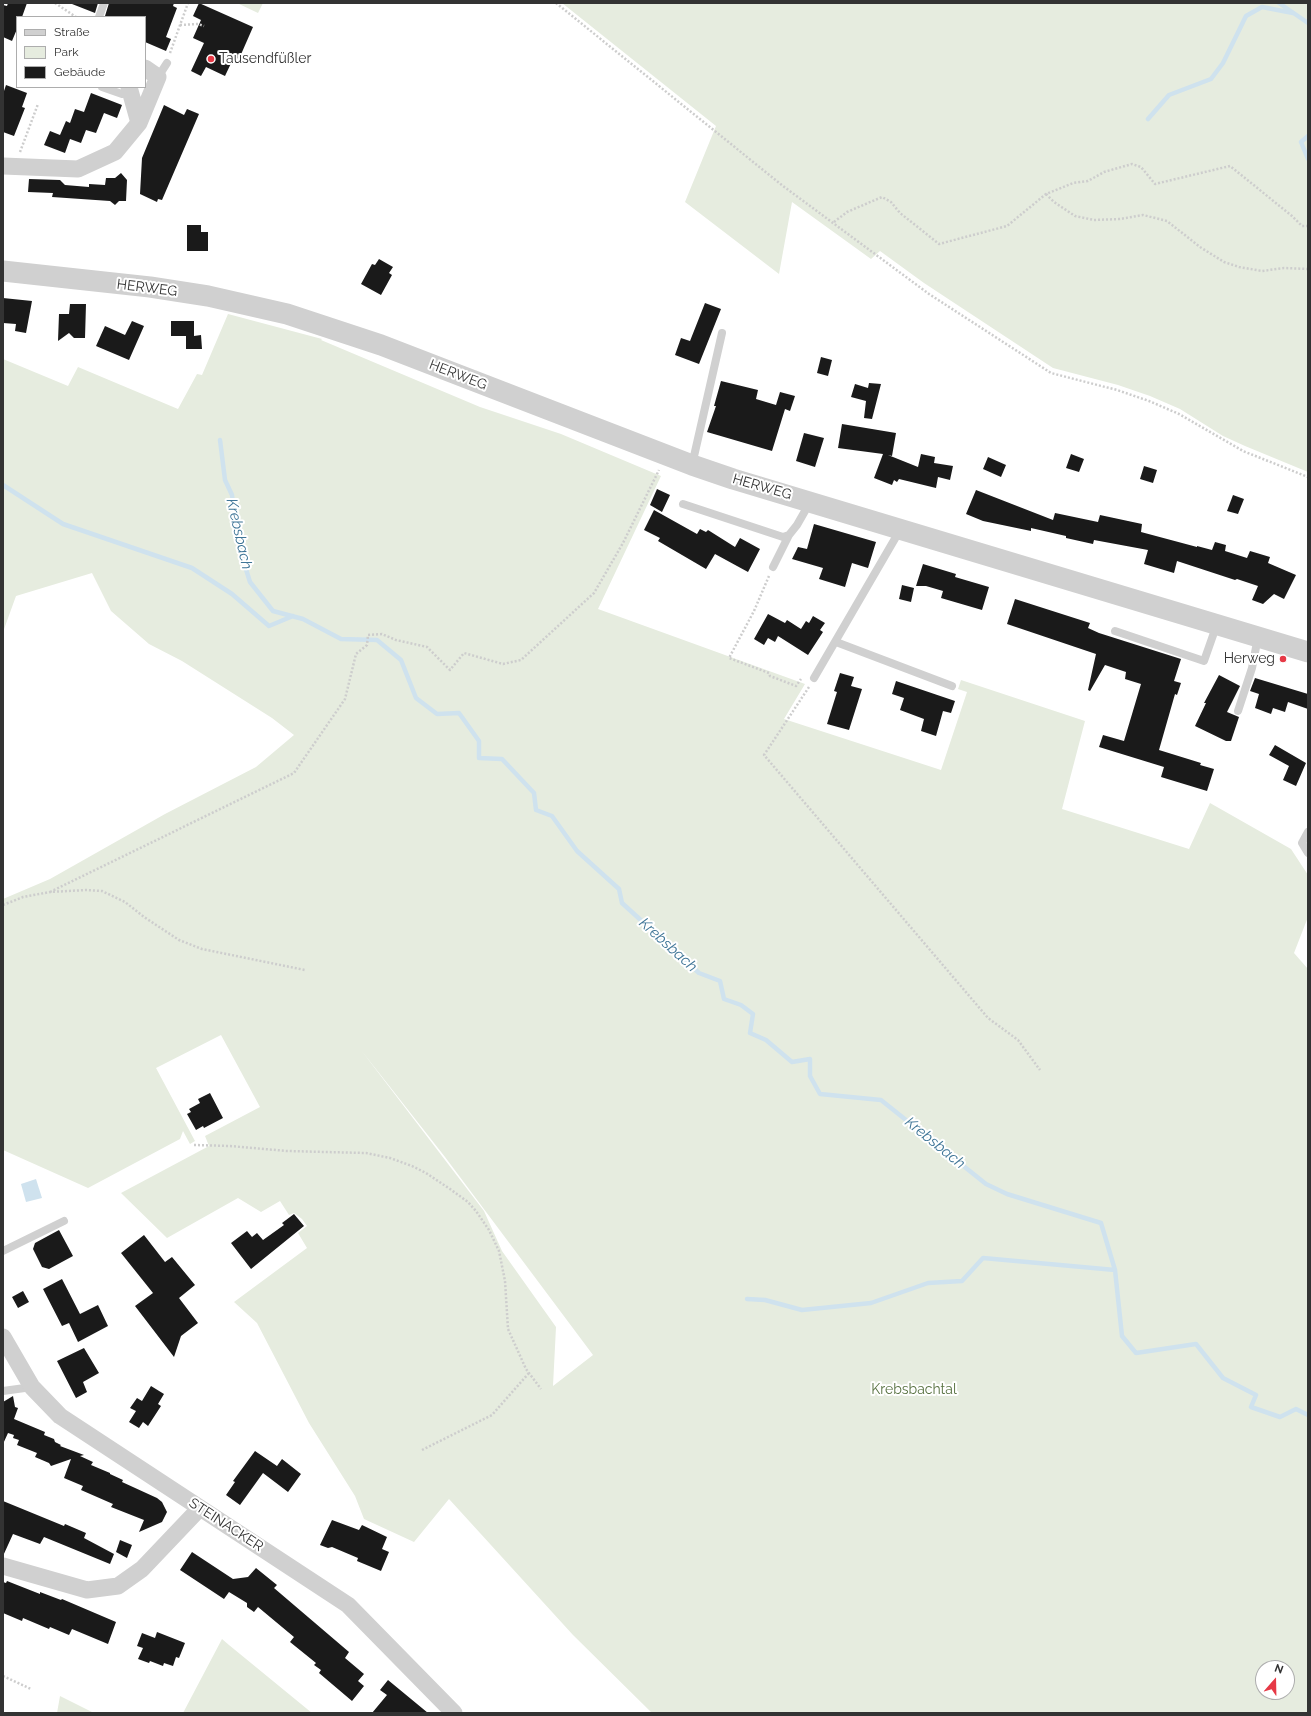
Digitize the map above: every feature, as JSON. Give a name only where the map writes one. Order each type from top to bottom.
[{"type":"street","points":[[3,166],[78,169],[115,152],[139,123],[156,69]]},
{"type":"street","points":[[130,89],[139,123]]},
{"type":"street","name":"HERWEG","points":[[3,271],[150,287],[208,296],[287,314],[381,345],[667,456],[733,479],[1308,652]]},
{"type":"street","name":"STEINACKER","points":[[3,1337],[32,1387],[60,1416],[348,1605],[454,1713]]},
{"type":"street","points":[[3,1566],[87,1590],[118,1586],[142,1569],[200,1508]]},
{"type":"lane","points":[[99,16],[104,3]]},
{"type":"lane","points":[[105,88],[122,94],[130,89]]},
{"type":"lane","points":[[692,465],[722,333]]},
{"type":"lane","points":[[773,566],[789,535],[805,511],[808,501]]},
{"type":"lane","points":[[683,504],[782,537],[789,535]]},
{"type":"lane","points":[[814,678],[901,529]]},
{"type":"lane","points":[[1115,631],[1204,661],[1217,624]]},
{"type":"lane","points":[[1238,711],[1252,668],[1258,636]]},
{"type":"lane","points":[[836,642],[952,686]]},
{"type":"lane","points":[[1308,832],[1302,843],[1308,853]]},
{"type":"lane","points":[[3,1251],[64,1221]]},
{"type":"lane","points":[[3,1391],[32,1387]]},
{"type":"path","points":[[55,3],[74,16]]},
{"type":"path","points":[[156,69],[180,25],[188,3]]},
{"type":"path","points":[[556,3],[777,181],[929,294],[1052,373],[1117,390],[1149,401],[1179,414],[1243,451],[1308,477]]},
{"type":"path","points":[[180,25],[198,24],[204,26]]},
{"type":"path","points":[[20,167],[20,153],[38,104]]},
{"type":"path","points":[[834,222],[847,212],[882,196],[891,202],[900,213],[939,244],[1007,226],[1046,194],[1073,183],[1088,181],[1104,172],[1132,164],[1141,166],[1155,184],[1230,166],[1292,216],[1302,226],[1308,226]]},
{"type":"path","points":[[1046,194],[1054,202],[1075,216],[1094,220],[1120,219],[1143,215],[1167,221],[1200,247],[1224,262],[1262,271],[1284,268],[1308,269]]},
{"type":"path","points":[[50,892],[294,773],[345,699],[356,654],[367,645],[368,635],[382,634],[396,640],[427,647],[450,670],[464,654],[503,664],[521,660],[594,592],[623,543],[667,456]]},
{"type":"path","points":[[773,566],[754,611],[729,658],[769,673],[770,676],[796,686],[801,679]]},
{"type":"path","points":[[814,678],[764,755],[988,1018],[1018,1040],[1040,1070]]},
{"type":"path","points":[[3,905],[23,897],[50,892],[86,890],[102,891],[125,902],[144,917],[179,940],[202,949],[305,970]]},
{"type":"path","points":[[194,1145],[287,1151],[366,1153],[390,1158],[412,1166],[426,1173],[450,1189],[468,1202],[476,1211],[489,1230],[499,1251],[505,1281],[508,1329],[529,1373],[541,1389]]},
{"type":"path","points":[[422,1450],[492,1415],[529,1373]]},
{"type":"path","points":[[3,1676],[31,1689]]},
{"type":"green space","points":[[237,3],[263,3],[258,13]]},
{"type":"green space","points":[[562,3],[1308,3],[1308,472],[1223,436],[1180,409],[1150,396],[1118,385],[1053,368],[924,283],[880,251],[871,259],[792,202],[779,274],[685,202],[716,126]]},
{"type":"green space","name":"Krebsbachtal","points":[[228,314],[322,339],[321,340],[480,407],[561,434],[661,476],[598,609],[805,684],[784,719],[941,770],[967,692],[958,689],[961,680],[1085,721],[1062,809],[1189,849],[1210,803],[1291,849],[1308,875],[1308,917],[1294,953],[1308,969],[1308,1713],[652,1713],[573,1635],[449,1499],[414,1542],[364,1519],[355,1496],[309,1423],[257,1323],[234,1302],[307,1248],[298,1233],[307,1226],[302,1219],[294,1213],[289,1215],[280,1201],[261,1212],[238,1198],[167,1238],[121,1193],[209,1146],[205,1136],[260,1107],[221,1035],[156,1068],[195,1141],[190,1144],[183,1131],[180,1139],[88,1188],[3,1150],[3,899],[50,879],[165,814],[256,767],[294,735],[272,718],[182,661],[149,644],[111,611],[92,573],[16,596],[3,632],[3,359],[68,386],[78,367],[178,409],[197,374],[202,375]],"holes":[[[361,1050],[445,1157],[593,1355],[553,1386],[556,1327],[502,1251],[484,1211]]]},
{"type":"green space","points":[[222,1639],[229,1645],[312,1713],[183,1713]]},
{"type":"green space","points":[[60,1696],[94,1713],[57,1713]]},
{"type":"water","points":[[36,1179],[42,1198],[26,1202],[21,1184]]},
{"type":"building","points":[[8,3],[27,3],[22,16],[16,16],[16,31],[12,41],[3,37],[3,5],[7,6]]},
{"type":"building","points":[[98,3],[95,13],[72,4]]},
{"type":"building","points":[[109,3],[174,3],[173,6],[177,8],[166,37],[171,39],[166,51],[146,42],[146,16],[105,16]]},
{"type":"building","points":[[199,3],[253,27],[239,59],[234,57],[225,76],[206,67],[201,76],[191,71],[204,43],[193,38],[201,20],[193,16]]},
{"type":"building","points":[[6,85],[27,93],[22,107],[25,108],[14,136],[3,132],[3,94]]},
{"type":"building","points":[[91,93],[122,105],[117,118],[104,113],[96,133],[86,130],[81,143],[70,139],[65,153],[44,145],[50,131],[60,135],[66,121],[70,123],[75,109],[84,112]]},
{"type":"building","points":[[164,105],[184,115],[187,109],[199,114],[162,200],[158,199],[157,202],[140,194],[142,158]]},
{"type":"building","points":[[121,173],[127,180],[126,201],[119,201],[115,205],[110,201],[52,197],[53,193],[28,192],[29,179],[60,180],[65,185],[89,187],[89,184],[105,185],[106,178],[115,178]]},
{"type":"building","points":[[187,225],[201,225],[201,232],[208,232],[208,251],[187,251]]},
{"type":"building","points":[[379,259],[393,267],[389,273],[392,275],[381,295],[361,284],[372,264],[375,265]]},
{"type":"building","points":[[3,298],[32,301],[26,333],[15,331],[16,324],[3,323]]},
{"type":"building","points":[[705,303],[721,309],[699,364],[675,355],[681,338],[690,341]]},
{"type":"building","points":[[70,304],[86,304],[85,338],[74,338],[69,333],[58,341],[59,314],[69,314]]},
{"type":"building","points":[[132,321],[144,326],[129,360],[96,346],[105,326],[125,335]]},
{"type":"building","points":[[171,321],[194,321],[194,336],[201,335],[202,349],[186,349],[186,336],[171,336]]},
{"type":"building","points":[[821,357],[832,360],[828,376],[817,373]]},
{"type":"building","points":[[721,381],[758,390],[756,399],[776,405],[780,392],[795,396],[790,411],[785,409],[772,451],[707,432],[716,406],[714,406]]},
{"type":"building","points":[[869,383],[881,384],[872,419],[864,418],[866,401],[851,397],[855,384],[868,388]]},
{"type":"building","points":[[842,424],[896,433],[892,456],[888,455],[918,467],[921,454],[935,457],[934,463],[953,466],[950,480],[938,477],[936,488],[899,479],[897,482],[894,480],[892,485],[874,478],[883,454],[838,448]]},
{"type":"building","points":[[804,433],[824,438],[815,467],[796,461]]},
{"type":"building","points":[[1071,454],[1084,459],[1079,472],[1066,468]]},
{"type":"building","points":[[988,457],[1006,465],[1001,477],[983,469]]},
{"type":"building","points":[[1144,466],[1157,470],[1153,483],[1140,479]]},
{"type":"building","points":[[657,489],[670,495],[662,512],[650,505]]},
{"type":"building","points":[[976,490],[1053,520],[1055,513],[1098,522],[1100,515],[1142,524],[1141,532],[1197,547],[1212,550],[1215,542],[1226,545],[1225,551],[1247,558],[1250,551],[1270,557],[1268,563],[1296,575],[1284,599],[1274,594],[1263,604],[1252,600],[1258,586],[1177,561],[1174,573],[1144,564],[1148,550],[1094,540],[1093,544],[1031,528],[1031,531],[983,521],[966,514]]},
{"type":"building","points":[[1233,495],[1244,499],[1238,514],[1227,511]]},
{"type":"building","points":[[654,510],[697,534],[700,529],[706,532],[708,530],[735,547],[740,538],[760,549],[748,572],[715,554],[706,569],[658,541],[660,538],[644,530]]},
{"type":"building","points":[[814,524],[876,542],[868,568],[852,563],[845,587],[819,579],[823,568],[792,559],[798,547],[807,549]]},
{"type":"building","points":[[923,564],[956,574],[955,577],[989,587],[982,610],[941,598],[943,591],[926,586],[916,586]]},
{"type":"building","points":[[902,585],[914,588],[911,602],[899,599]]},
{"type":"building","points":[[1015,599],[1090,623],[1088,628],[1099,633],[1181,659],[1174,681],[1181,683],[1177,695],[1175,694],[1159,750],[1201,763],[1200,765],[1214,769],[1207,791],[1161,777],[1164,767],[1099,747],[1103,735],[1124,741],[1141,684],[1125,679],[1126,672],[1105,665],[1090,691],[1088,690],[1096,654],[1007,624]]},
{"type":"building","points":[[768,614],[785,623],[787,620],[801,629],[806,621],[809,623],[813,616],[825,623],[820,630],[823,632],[808,655],[778,636],[775,642],[768,638],[764,645],[754,639]]},
{"type":"building","points":[[840,673],[854,677],[851,686],[862,689],[849,730],[827,724],[837,692],[834,691]]},
{"type":"building","points":[[1219,675],[1240,686],[1227,712],[1239,717],[1231,741],[1226,741],[1195,726],[1206,703],[1204,703]]},
{"type":"building","points":[[1255,678],[1308,694],[1308,709],[1288,702],[1285,712],[1273,708],[1271,714],[1255,708],[1259,694],[1250,691]]},
{"type":"building","points":[[896,681],[955,701],[951,713],[943,711],[936,736],[921,731],[924,719],[900,710],[904,698],[892,694]]},
{"type":"building","points":[[1275,745],[1306,763],[1296,786],[1283,780],[1289,766],[1269,755]]},
{"type":"building","points":[[210,1093],[223,1118],[204,1128],[203,1126],[196,1130],[187,1114],[191,1112],[189,1109],[200,1103],[198,1099]]},
{"type":"building","points":[[294,1214],[304,1226],[251,1269],[231,1243],[247,1231],[252,1237],[257,1233],[263,1240],[284,1225],[282,1223]]},
{"type":"building","points":[[59,1230],[73,1256],[49,1269],[42,1267],[33,1249],[35,1243]]},
{"type":"building","points":[[144,1235],[165,1262],[172,1257],[195,1285],[179,1298],[198,1323],[181,1336],[174,1357],[135,1306],[153,1293],[121,1253]]},
{"type":"building","points":[[62,1279],[80,1314],[98,1305],[108,1326],[78,1342],[69,1323],[62,1326],[43,1289]]},
{"type":"building","points":[[23,1291],[29,1302],[18,1308],[12,1297]]},
{"type":"building","points":[[84,1348],[99,1373],[83,1382],[87,1392],[76,1398],[57,1361]]},
{"type":"building","points":[[151,1386],[164,1394],[158,1404],[161,1406],[148,1426],[143,1422],[139,1428],[129,1422],[136,1411],[130,1408],[137,1398],[142,1401]]},
{"type":"building","points":[[13,1396],[15,1407],[18,1408],[14,1419],[45,1432],[44,1435],[54,1439],[55,1442],[61,1445],[60,1446],[84,1455],[80,1456],[93,1462],[91,1465],[123,1480],[122,1482],[157,1498],[162,1502],[167,1512],[162,1522],[139,1532],[144,1520],[111,1507],[113,1504],[81,1490],[83,1486],[64,1478],[71,1459],[51,1466],[49,1463],[35,1457],[37,1453],[17,1445],[19,1440],[13,1438],[14,1435],[8,1433],[3,1444],[3,1402]]},
{"type":"building","points":[[255,1451],[277,1466],[282,1459],[301,1474],[288,1492],[263,1473],[240,1505],[226,1495],[235,1482],[233,1481]]},
{"type":"building","points":[[3,1501],[64,1526],[65,1524],[86,1533],[84,1538],[114,1554],[110,1564],[44,1537],[40,1544],[13,1534],[3,1556]]},
{"type":"building","points":[[332,1520],[359,1530],[362,1525],[387,1537],[382,1549],[389,1552],[381,1571],[357,1561],[358,1558],[332,1547],[328,1548],[320,1545]]},
{"type":"building","points":[[120,1540],[132,1545],[127,1558],[116,1552]]},
{"type":"building","points":[[192,1552],[233,1579],[248,1577],[256,1568],[277,1585],[274,1588],[349,1652],[345,1658],[364,1674],[358,1681],[364,1686],[352,1701],[319,1673],[321,1670],[314,1665],[316,1663],[290,1642],[294,1637],[258,1607],[254,1612],[247,1607],[247,1603],[229,1592],[224,1599],[180,1570]]},
{"type":"building","points":[[7,1581],[40,1594],[40,1592],[61,1600],[62,1599],[116,1622],[108,1644],[72,1629],[69,1635],[50,1627],[49,1629],[23,1618],[22,1621],[3,1613],[3,1582],[6,1583]]},
{"type":"building","points":[[157,1632],[185,1643],[179,1658],[176,1657],[173,1666],[164,1663],[163,1666],[150,1661],[149,1663],[138,1659],[143,1648],[137,1646],[142,1633],[155,1638]]},
{"type":"building","points":[[388,1680],[428,1713],[372,1713],[387,1695],[380,1690]]},
{"type":"waterway","points":[[1279,3],[1308,23]]},
{"type":"waterway","points":[[1148,119],[1169,95],[1211,79],[1223,63],[1246,16],[1262,7],[1293,13]]},
{"type":"waterway","points":[[1308,136],[1301,142],[1308,159]]},
{"type":"waterway","name":"Krebsbach","points":[[220,440],[225,480],[232,495],[239,547],[250,582],[273,611],[303,619],[341,639],[377,640],[401,660],[416,698],[437,714],[459,713],[479,741],[479,758],[502,759],[534,793],[536,810],[552,816],[577,851],[619,889],[622,903],[699,973],[720,981],[724,999],[741,1005],[753,1014],[750,1033],[766,1040],[792,1062],[810,1059],[810,1076],[820,1094],[881,1100],[986,1184],[1007,1194],[1101,1223],[1115,1270],[1122,1336],[1136,1353],[1196,1344],[1223,1378],[1256,1395],[1251,1407],[1280,1417],[1296,1409],[1308,1415]]},
{"type":"waterway","points":[[3,485],[63,524],[192,568],[232,594],[269,626],[293,616]]},
{"type":"waterway","points":[[747,1299],[765,1300],[802,1310],[871,1303],[928,1283],[962,1281],[983,1258],[1115,1270]]},
{"type":"place","name":"Tausendfüßler","points":[[211,59]]},
{"type":"place","name":"Herweg","points":[[1283,659]]}]
